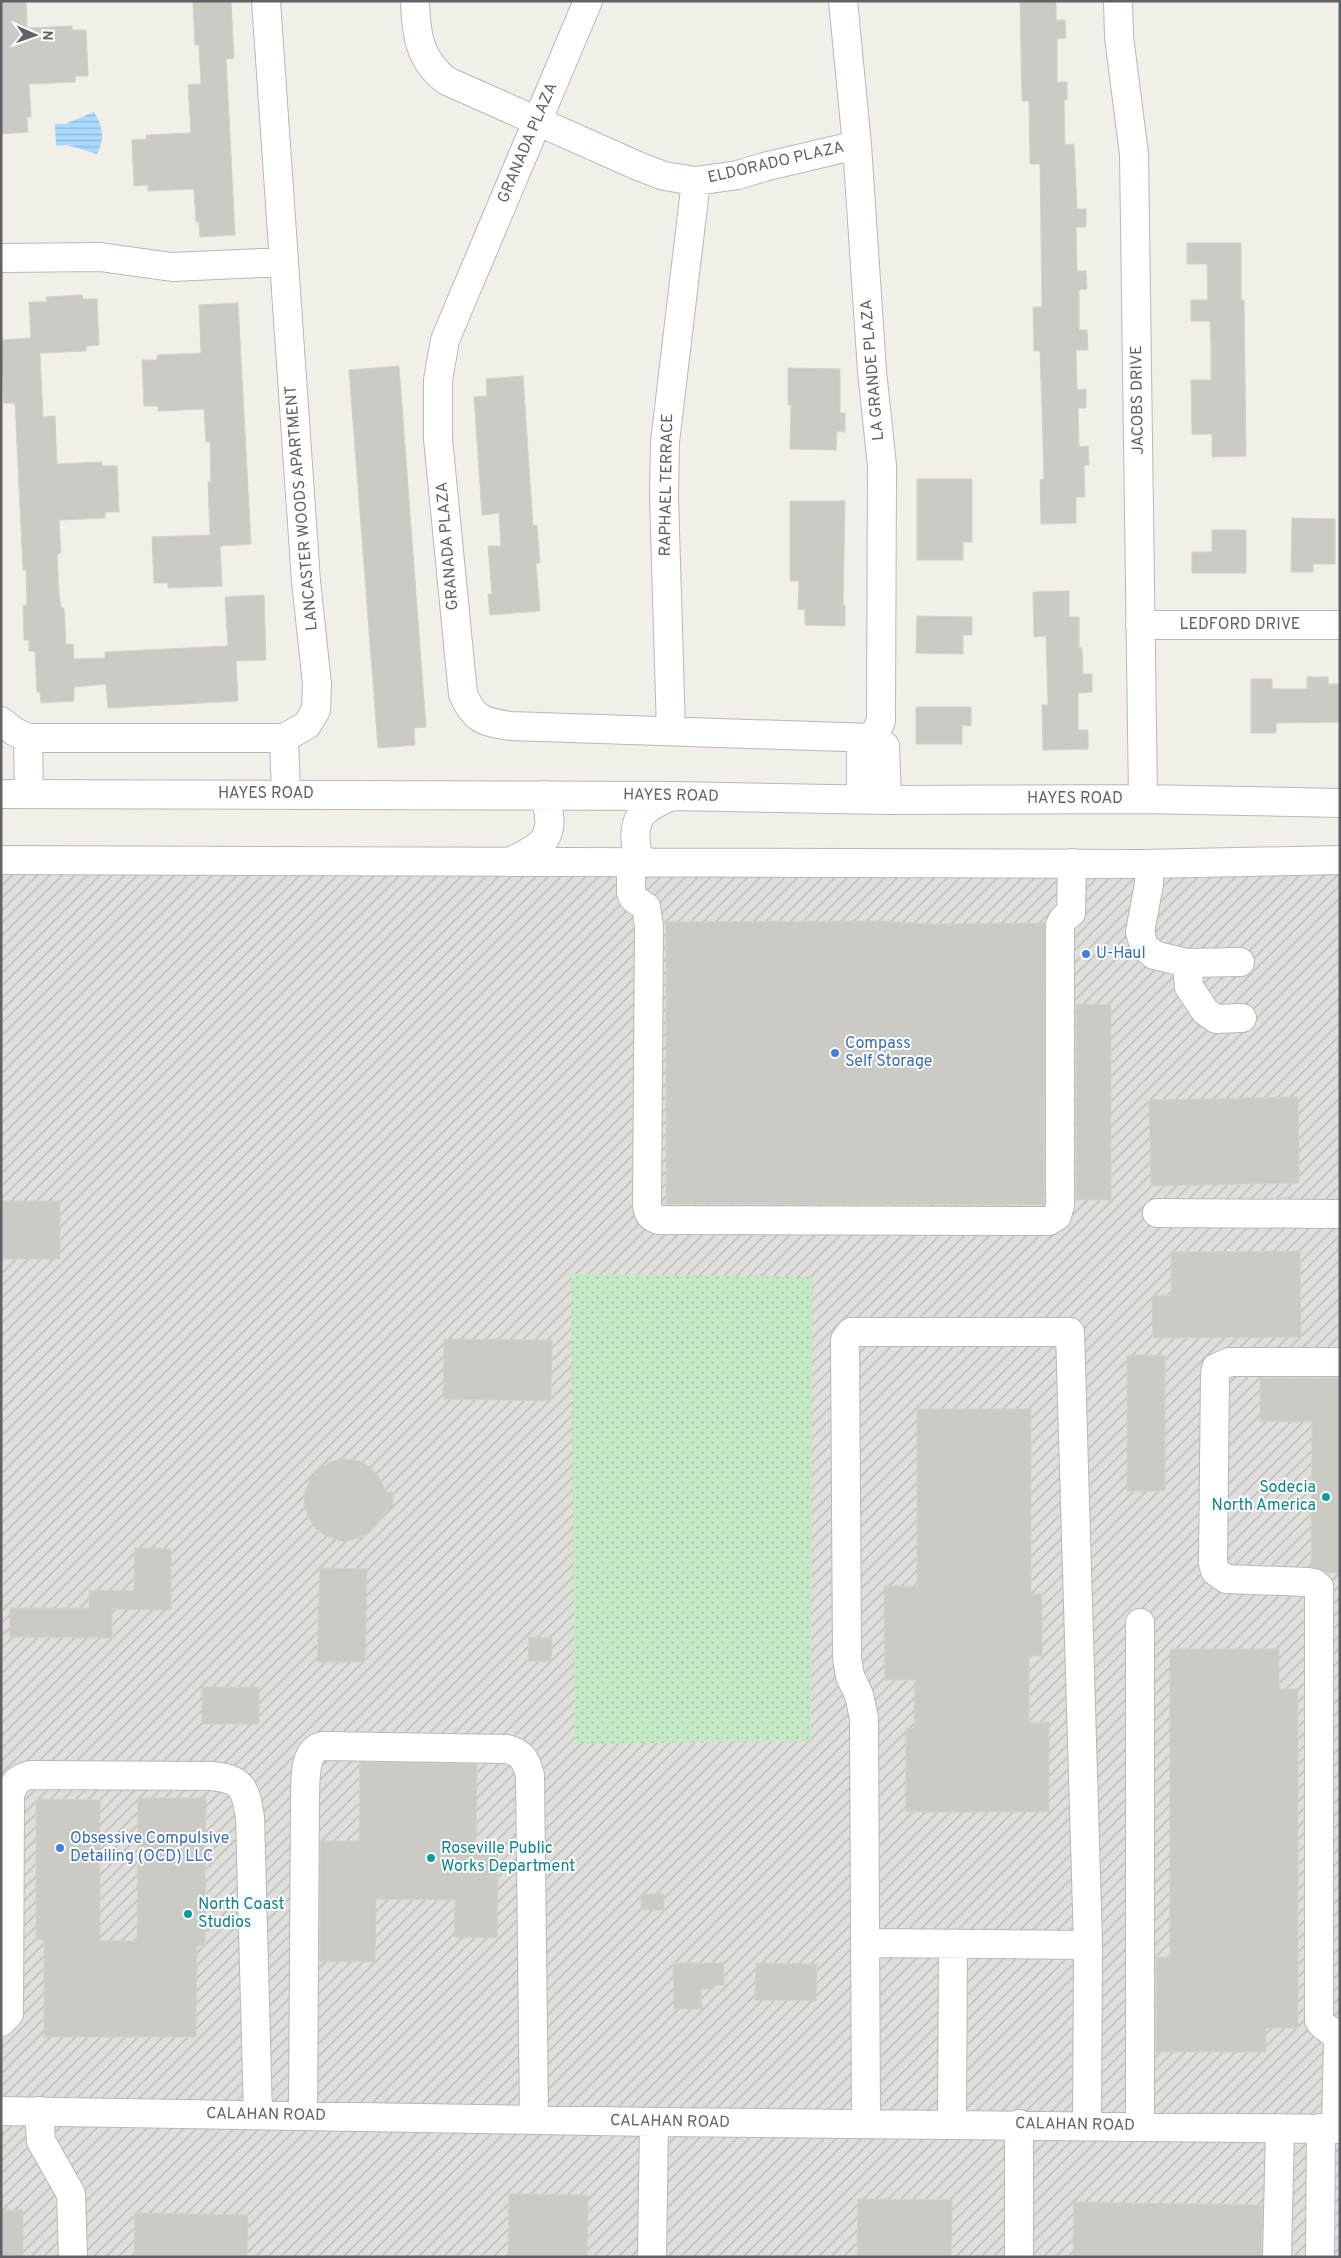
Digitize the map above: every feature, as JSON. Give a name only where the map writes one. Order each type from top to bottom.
[{"type":"street","name":"LANCASTER WOODS APARTMENT","points":[[28,738],[284,738],[308,725],[316,710],[318,684],[306,581],[266,1]]},
{"type":"street","name":"ELDORADO PLAZA","points":[[415,1],[415,24],[426,59],[435,72],[447,81],[664,176],[696,181],[738,175],[857,145]]},
{"type":"street","name":"GRANADA PLAZA","points":[[588,1],[445,340],[438,380],[438,439],[463,694],[469,709],[477,717],[490,723],[510,726],[873,738]]},
{"type":"street","name":"LA GRANDE PLAZA","points":[[843,1],[857,145],[872,371],[882,466],[881,721],[873,738]]},
{"type":"street","name":"JACOBS DRIVE","points":[[1118,1],[1119,37],[1134,154],[1143,799]]},
{"type":"street","name":"RAPHAEL TERRACE","points":[[670,731],[664,496],[665,442],[696,181]]},
{"type":"street","points":[[1,258],[100,258],[172,267],[284,262]]},
{"type":"street","name":"LEDFORD DRIVE","points":[[1140,625],[1340,625]]},
{"type":"street","points":[[1,721],[15,732],[28,738],[29,794]]},
{"type":"street","points":[[284,738],[286,794]]},
{"type":"street","points":[[873,738],[885,746],[874,800]]},
{"type":"street","name":"HAYES ROAD","points":[[1,794],[544,795],[874,800],[1143,799],[1340,803]]},
{"type":"street","points":[[508,862],[534,851],[548,834],[550,817],[544,795]]},
{"type":"street","points":[[673,796],[650,806],[639,818],[636,843],[640,858],[637,863],[631,892],[636,902],[646,907],[649,926],[648,1213],[652,1218],[659,1220],[1049,1220],[1057,1216],[1060,1205],[1060,925],[1063,919],[1071,913],[1072,864]]},
{"type":"street","points":[[1,860],[1072,864],[1340,860]]},
{"type":"street","points":[[1149,864],[1149,884],[1140,932],[1144,946],[1154,955],[1187,963],[1240,962]]},
{"type":"street","points":[[1187,963],[1189,987],[1205,1011],[1216,1019],[1242,1018]]},
{"type":"street","points":[[1157,1213],[1340,1214]]},
{"type":"street","points":[[866,2123],[864,1718],[859,1694],[850,1676],[846,1658],[845,1340],[851,1332],[1070,1332],[1088,1944],[1087,2125]]},
{"type":"street","points":[[1320,2257],[1338,2040],[1336,2035],[1324,2028],[1319,2020],[1319,1587],[1314,1583],[1308,1582],[1226,1578],[1220,1576],[1215,1571],[1213,1553],[1215,1374],[1216,1368],[1229,1362],[1340,1362]]},
{"type":"street","points":[[1140,1622],[1140,2126]]},
{"type":"street","points":[[302,2115],[305,1799],[306,1776],[310,1756],[315,1750],[323,1746],[468,1748],[506,1749],[516,1752],[527,1763],[530,1776],[534,2120]]},
{"type":"street","points":[[1,2022],[9,2014],[10,1796],[16,1781],[30,1775],[212,1776],[230,1778],[241,1785],[247,1796],[250,1817],[258,2115]]},
{"type":"street","points":[[865,1943],[1088,1944]]},
{"type":"street","points":[[952,2124],[953,1944]]},
{"type":"street","name":"CALAHAN ROAD","points":[[1,2111],[654,2122],[1020,2124],[1332,2129]]},
{"type":"street","points":[[39,2111],[41,2141],[72,2194],[73,2257]]},
{"type":"street","points":[[652,2257],[654,2122]]},
{"type":"street","points":[[1019,2257],[1020,2124]]},
{"type":"street","points":[[1277,2257],[1280,2128]]},
{"type":"shaded area","points":[[1,872],[1258,876],[1340,872],[1340,2257],[1,2257]]},
{"type":"green space","points":[[571,1274],[812,1277],[811,1741],[575,1744]]},
{"type":"water","points":[[94,112],[102,133],[100,148],[97,154],[67,145],[56,146],[55,124],[65,124]]},
{"type":"building","points":[[1,1],[26,1],[27,28],[72,26],[72,30],[86,30],[88,76],[75,76],[75,82],[29,84],[31,117],[27,117],[28,132],[1,134]]},
{"type":"building","points":[[193,1],[231,1],[234,58],[226,59],[235,235],[200,237],[199,222],[196,222],[194,189],[148,191],[148,185],[134,186],[132,140],[147,139],[146,135],[191,133],[188,85],[201,84],[199,45],[195,45]]},
{"type":"building","points":[[1020,1],[1056,1],[1056,20],[1065,20],[1066,38],[1057,39],[1057,82],[1067,82],[1067,100],[1064,100],[1065,145],[1074,144],[1077,209],[1086,209],[1086,227],[1076,227],[1077,271],[1086,271],[1087,289],[1079,290],[1079,330],[1087,330],[1088,350],[1076,350],[1077,390],[1086,389],[1086,408],[1078,408],[1079,447],[1088,446],[1089,465],[1084,465],[1085,497],[1076,497],[1076,523],[1041,524],[1040,480],[1044,479],[1040,351],[1034,351],[1033,307],[1042,307],[1040,164],[1030,164],[1029,101],[1022,101]]},
{"type":"building","points":[[1187,243],[1241,243],[1241,300],[1244,300],[1246,456],[1212,457],[1212,434],[1192,434],[1191,380],[1211,380],[1211,343],[1210,321],[1191,321],[1191,300],[1208,300],[1207,264],[1187,264]]},
{"type":"building","points":[[82,295],[83,299],[97,299],[99,345],[86,346],[86,351],[40,353],[43,417],[55,416],[57,464],[102,462],[102,466],[117,466],[119,512],[105,512],[105,518],[59,520],[61,553],[57,554],[59,593],[61,608],[64,608],[66,644],[73,644],[74,659],[105,658],[105,652],[228,646],[225,597],[264,595],[266,660],[236,661],[238,701],[108,708],[106,684],[74,687],[74,701],[41,703],[40,692],[37,692],[35,651],[29,651],[29,640],[24,640],[23,606],[27,605],[26,570],[23,570],[15,403],[4,403],[1,340],[31,338],[29,302],[47,302],[46,297]]},
{"type":"building","points":[[238,303],[251,544],[220,546],[222,586],[168,588],[168,583],[154,583],[152,537],[210,535],[208,482],[211,482],[210,442],[206,442],[204,409],[158,411],[158,406],[144,406],[142,360],[157,360],[157,355],[201,353],[199,305]]},
{"type":"building","points":[[399,366],[426,727],[414,728],[415,745],[378,748],[349,370]]},
{"type":"building","points":[[788,368],[840,369],[840,413],[845,413],[845,432],[837,431],[836,450],[790,449],[791,405],[788,405]]},
{"type":"building","points":[[523,376],[533,526],[537,525],[540,563],[536,563],[540,611],[490,615],[488,594],[492,594],[488,546],[501,546],[499,513],[482,515],[474,397],[487,396],[486,379]]},
{"type":"building","points":[[917,479],[972,479],[972,542],[963,542],[963,560],[917,560]]},
{"type":"building","points":[[790,501],[845,501],[843,605],[845,605],[845,626],[805,625],[805,609],[798,610],[799,581],[790,581]]},
{"type":"building","points":[[1292,518],[1335,519],[1335,564],[1313,564],[1313,572],[1291,572]]},
{"type":"building","points":[[1212,530],[1246,530],[1246,573],[1192,573],[1192,552],[1212,552]]},
{"type":"building","points":[[1069,591],[1069,617],[1079,617],[1079,648],[1082,648],[1083,674],[1092,674],[1092,692],[1078,693],[1078,730],[1088,730],[1088,749],[1043,750],[1042,705],[1048,705],[1046,636],[1034,637],[1033,592]]},
{"type":"building","points":[[917,616],[972,617],[972,635],[963,635],[963,654],[916,653]]},
{"type":"building","points":[[1307,677],[1328,677],[1328,684],[1340,684],[1340,722],[1276,723],[1276,733],[1251,733],[1251,679],[1272,679],[1272,689],[1307,689]]},
{"type":"building","points":[[916,707],[971,707],[971,726],[962,725],[962,744],[916,744]]},
{"type":"building","points":[[875,921],[933,924],[1045,923],[1044,1205],[666,1204],[666,922]]},
{"type":"building","points":[[1076,1004],[1111,1005],[1111,1200],[1076,1200]]},
{"type":"building","points":[[1298,1097],[1299,1183],[1151,1186],[1149,1100]]},
{"type":"building","points":[[1,1201],[60,1201],[60,1259],[1,1259]]},
{"type":"building","points":[[1300,1251],[1301,1337],[1153,1338],[1152,1296],[1171,1295],[1171,1252]]},
{"type":"building","points":[[444,1339],[552,1340],[551,1401],[443,1399]]},
{"type":"building","points":[[1127,1355],[1165,1355],[1165,1491],[1127,1491]]},
{"type":"building","name":"Sodecia North America","points":[[1260,1378],[1340,1378],[1340,1573],[1327,1573],[1311,1567],[1312,1422],[1260,1421]]},
{"type":"building","points":[[917,1409],[1031,1409],[1031,1594],[1042,1594],[1042,1656],[1029,1656],[1029,1723],[1049,1722],[1049,1812],[906,1812],[906,1728],[914,1728],[915,1680],[885,1680],[884,1586],[917,1586]]},
{"type":"building","points":[[345,1459],[358,1461],[370,1467],[379,1477],[386,1492],[393,1492],[393,1510],[387,1510],[375,1527],[365,1536],[345,1542],[326,1536],[315,1528],[308,1516],[304,1503],[305,1490],[311,1478],[320,1468],[332,1461]]},
{"type":"building","points":[[135,1548],[171,1549],[171,1610],[112,1609],[112,1638],[10,1637],[10,1608],[89,1608],[89,1590],[134,1591]]},
{"type":"building","points":[[320,1568],[367,1569],[365,1662],[317,1662]]},
{"type":"building","points":[[529,1637],[552,1638],[551,1662],[528,1661]]},
{"type":"building","points":[[1170,1649],[1279,1649],[1279,1689],[1298,1689],[1298,2028],[1266,2028],[1266,2052],[1156,2052],[1156,1957],[1170,1957]]},
{"type":"building","points":[[202,1687],[259,1687],[259,1724],[202,1724]]},
{"type":"building","name":"Roseville Public Works Department","points":[[360,1762],[477,1764],[476,1852],[498,1853],[497,1938],[454,1937],[455,1900],[376,1899],[375,1962],[320,1961],[320,1841],[359,1841]]},
{"type":"building","points":[[138,1798],[206,1798],[205,1946],[197,1946],[196,2037],[44,2037],[44,1940],[36,1940],[36,1799],[100,1800],[100,1941],[137,1941]]},
{"type":"building","points":[[641,1894],[664,1894],[664,1910],[641,1910]]},
{"type":"building","points":[[673,1963],[723,1963],[724,1985],[713,1985],[713,1989],[701,1989],[702,2009],[674,2009]]},
{"type":"building","points":[[756,1963],[817,1964],[816,2001],[755,2000]]},
{"type":"building","points":[[509,2194],[588,2195],[587,2257],[508,2257]]},
{"type":"building","points":[[858,2199],[952,2200],[951,2257],[857,2257]]},
{"type":"building","points":[[1074,2202],[1263,2205],[1261,2257],[1073,2257]]},
{"type":"building","points":[[1,2210],[23,2210],[23,2257],[1,2257]]},
{"type":"building","points":[[135,2213],[248,2215],[247,2257],[134,2257]]},
{"type":"place","name":"U-Haul","points":[[1086,954]]},
{"type":"place","name":"Compass Self Storage","points":[[835,1053]]},
{"type":"place","name":"Sodecia North America","points":[[1326,1497]]},
{"type":"place","name":"Obsessive Compulsive Detailing (OCD) LLC","points":[[60,1848]]},
{"type":"place","name":"Roseville Public Works Department","points":[[431,1858]]},
{"type":"place","name":"North Coast Studios","points":[[188,1914]]}]
